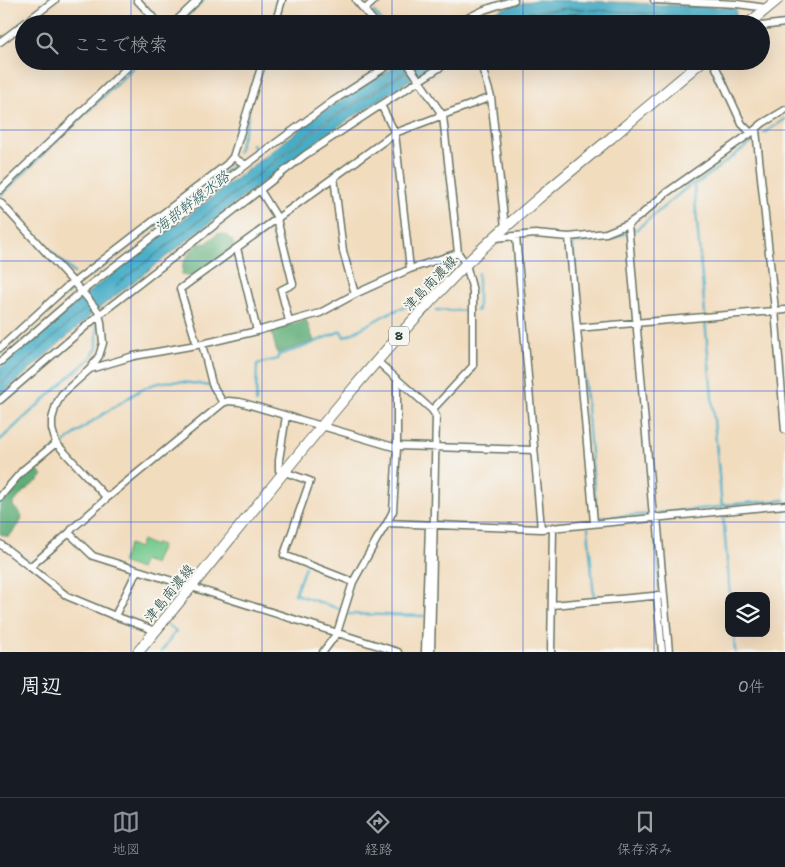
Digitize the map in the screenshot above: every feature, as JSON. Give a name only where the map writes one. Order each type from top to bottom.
[{"type":"main road","points":[[759,15],[776,0]]},
{"type":"main road","name":"津島南濃線","points":[[138,652],[321,427],[377,361],[466,264],[571,170],[691,70]]},
{"type":"street","points":[[35,15],[55,0]]},
{"type":"street","points":[[137,0],[151,15]]},
{"type":"street","points":[[182,15],[198,0]]},
{"type":"street","points":[[278,15],[282,0]]},
{"type":"street","points":[[356,0],[368,15]]},
{"type":"street","points":[[364,10],[374,0]]},
{"type":"street","points":[[474,15],[514,0]]},
{"type":"street","points":[[654,0],[737,4],[767,8]]},
{"type":"street","points":[[770,25],[785,23]]},
{"type":"street","points":[[0,42],[15,31]]},
{"type":"street","points":[[0,190],[125,70]]},
{"type":"street","points":[[0,348],[73,282],[227,164],[233,157],[260,70]]},
{"type":"street","points":[[0,362],[83,293],[246,165],[333,101],[381,70]]},
{"type":"street","points":[[412,70],[443,116],[458,253],[466,264],[473,291],[473,366],[432,410]]},
{"type":"street","points":[[0,400],[98,313],[305,155],[418,78],[433,70]]},
{"type":"street","points":[[483,70],[491,97],[506,227]]},
{"type":"street","points":[[716,70],[742,124],[754,131]]},
{"type":"street","points":[[223,403],[212,384],[180,289],[395,133],[491,97]]},
{"type":"street","points":[[381,105],[395,133],[410,269]]},
{"type":"street","points":[[494,238],[535,234],[569,236],[606,233],[628,224],[666,193],[763,123],[785,110]]},
{"type":"street","points":[[754,131],[775,310],[785,430]]},
{"type":"street","points":[[233,157],[246,165]]},
{"type":"street","points":[[334,177],[343,251],[355,294]]},
{"type":"street","points":[[260,190],[277,219],[293,284],[281,290],[289,321]]},
{"type":"street","points":[[0,202],[83,293],[98,313],[103,343],[99,356],[90,369],[62,394],[56,405],[52,419],[52,429],[56,443],[107,498]]},
{"type":"street","points":[[628,224],[655,517],[662,652]]},
{"type":"street","points":[[516,236],[541,529]]},
{"type":"street","points":[[569,236],[594,523]]},
{"type":"street","points":[[237,248],[257,331]]},
{"type":"street","points":[[90,369],[134,356],[257,331],[320,313],[355,294],[410,269],[458,253]]},
{"type":"street","points":[[577,328],[785,310]]},
{"type":"street","points":[[377,361],[432,410],[436,416],[425,652]]},
{"type":"street","points":[[323,652],[337,633],[353,582],[393,511],[397,379]]},
{"type":"street","points":[[30,567],[107,498],[223,403],[228,401],[240,402],[321,427],[396,447],[534,450]]},
{"type":"street","points":[[286,416],[279,470],[310,481],[284,556],[353,582]]},
{"type":"street","points":[[0,497],[23,470],[56,443]]},
{"type":"street","points":[[387,523],[541,529],[785,505]]},
{"type":"street","points":[[431,525],[431,652]]},
{"type":"street","points":[[551,652],[553,527]]},
{"type":"street","points":[[69,533],[93,556],[398,652]]},
{"type":"street","points":[[0,544],[66,596],[155,632]]},
{"type":"street","points":[[115,616],[137,571]]},
{"type":"street","points":[[552,605],[660,595]]},
{"type":"street","points":[[660,595],[669,652]]},
{"type":"green space","points":[[217,234],[223,234],[228,237],[234,244],[234,247],[192,277],[182,274],[183,263],[190,252],[198,244],[207,243]]},
{"type":"green space","points":[[306,320],[314,341],[277,353],[271,330]]},
{"type":"green space","points":[[35,467],[43,475],[24,491],[13,504],[22,516],[21,521],[9,537],[0,534],[0,505]]},
{"type":"green space","points":[[142,540],[155,546],[156,543],[162,545],[154,564],[144,560],[140,569],[122,562],[129,544],[139,548]]},
{"type":"water","points":[[536,0],[736,8],[736,15],[668,15],[567,8],[515,15],[485,15]]},
{"type":"water","points":[[582,9],[658,15],[520,15]]},
{"type":"water","points":[[390,70],[408,70],[323,123],[115,286],[324,124],[410,70],[425,70],[325,135],[284,166],[98,309],[0,396],[0,385],[84,310],[0,384],[0,368],[12,356],[85,295],[320,114]]},
{"type":"waterway","points":[[188,15],[204,0]]},
{"type":"waterway","points":[[1,195],[131,70]]},
{"type":"waterway","points":[[238,152],[249,115]]},
{"type":"waterway","points":[[764,133],[785,119]]},
{"type":"waterway","points":[[630,230],[637,229],[690,185],[698,183],[753,141]]},
{"type":"waterway","points":[[252,144],[255,149]]},
{"type":"waterway","name":"海部幹線水路","points":[[90,276],[233,166],[234,163]]},
{"type":"waterway","points":[[694,187],[705,314]]},
{"type":"waterway","points":[[580,325],[573,244],[612,239],[626,233]]},
{"type":"waterway","points":[[46,246],[74,273]]},
{"type":"waterway","points":[[476,311],[478,310],[478,273]]},
{"type":"waterway","points":[[0,353],[69,292]]},
{"type":"waterway","points":[[256,402],[257,364],[278,359],[278,355],[301,348],[341,331],[344,337],[387,314],[411,304],[414,308]]},
{"type":"waterway","points":[[436,310],[470,311]]},
{"type":"waterway","points":[[705,320],[722,508]]},
{"type":"waterway","points":[[0,440],[90,359],[97,348],[97,323]]},
{"type":"waterway","points":[[580,331],[597,518],[651,514]]},
{"type":"waterway","points":[[438,410],[473,372],[475,367]]},
{"type":"waterway","points":[[62,445],[99,417],[147,387],[174,381],[209,386]]},
{"type":"waterway","points":[[12,488],[55,449]]},
{"type":"waterway","points":[[0,503],[8,492]]},
{"type":"waterway","points":[[722,505],[785,500]]},
{"type":"waterway","points":[[658,513],[719,507]]},
{"type":"waterway","points":[[723,514],[730,592]]},
{"type":"waterway","points":[[654,522],[660,592]]},
{"type":"waterway","points":[[588,528],[594,598]]},
{"type":"waterway","points":[[0,540],[29,562]]},
{"type":"waterway","points":[[36,567],[44,574]]},
{"type":"waterway","points":[[305,567],[295,594],[340,609]]},
{"type":"waterway","points":[[661,599],[665,652]]},
{"type":"waterway","points":[[348,614],[424,616]]},
{"type":"waterway","points":[[161,652],[176,631],[168,625]]},
{"type":"waterway","points":[[734,637],[735,652]]}]
